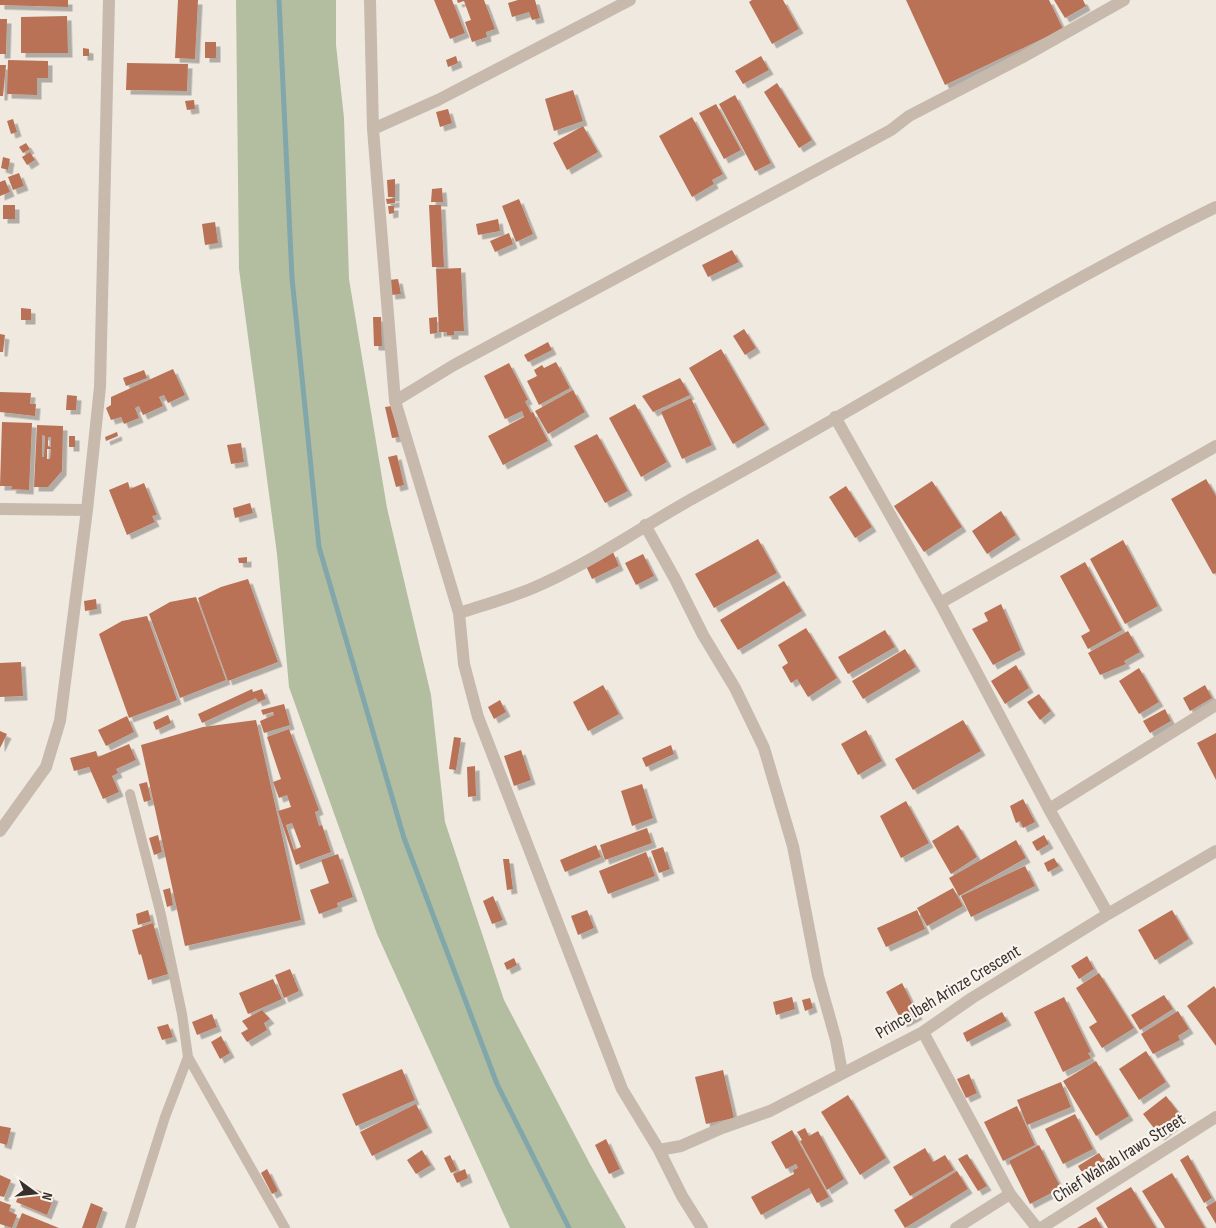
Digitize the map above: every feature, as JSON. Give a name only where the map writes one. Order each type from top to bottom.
[{"type":"street","points":[[0,831],[46,767],[60,721],[87,510],[100,387],[109,0]]},
{"type":"street","points":[[370,0],[373,129],[395,402],[459,613],[464,664],[478,717],[622,1089],[660,1150],[682,1196],[702,1228]]},
{"type":"street","points":[[373,129],[438,100],[630,0]]},
{"type":"street","points":[[395,402],[454,365],[891,130],[909,116],[1020,58],[1124,0]]},
{"type":"street","points":[[459,613],[534,587],[590,559],[644,525],[782,449],[1131,250],[1216,207]]},
{"type":"street","points":[[836,417],[940,603],[1049,809],[1108,914]]},
{"type":"street","points":[[940,603],[1216,446]]},
{"type":"street","points":[[0,509],[87,510]]},
{"type":"street","points":[[644,525],[675,579],[703,634],[736,688],[764,748],[793,846],[818,976],[836,1040],[842,1072]]},
{"type":"street","points":[[1049,809],[1216,705]]},
{"type":"street","name":"Prince Ibeh Arinze Crescent","points":[[660,1150],[681,1146],[722,1128],[770,1111],[842,1072],[923,1032],[972,998],[1108,914],[1216,852]]},
{"type":"street","points":[[923,1032],[1010,1194],[1036,1228]]},
{"type":"street","name":"Chief Wahab Irawo Street","points":[[1041,1228],[1216,1117]]},
{"type":"street","points":[[956,1228],[1010,1194]]},
{"type":"lane","points":[[130,794],[161,915],[182,1014],[188,1057],[285,1228]]},
{"type":"lane","points":[[130,1228],[165,1117],[188,1057]]},
{"type":"green space","points":[[236,0],[336,0],[336,45],[344,118],[349,279],[387,508],[431,695],[445,822],[504,1000],[590,1164],[626,1228],[510,1228],[377,934],[289,687],[277,554],[239,269]]},
{"type":"building","points":[[0,0],[68,0],[68,7],[0,5]]},
{"type":"building","points":[[178,0],[198,0],[195,59],[175,58]]},
{"type":"building","points":[[434,0],[452,0],[465,33],[450,39]]},
{"type":"building","points":[[457,0],[484,0],[495,29],[486,32],[487,37],[472,42],[465,22],[471,20],[464,1],[458,3]]},
{"type":"building","points":[[518,0],[535,0],[540,18],[532,20],[529,12],[512,17],[508,3]]},
{"type":"building","points":[[752,0],[783,0],[799,29],[772,44],[749,2]]},
{"type":"building","points":[[906,0],[1049,0],[1063,29],[945,85]]},
{"type":"building","points":[[1054,0],[1083,0],[1086,6],[1065,18]]},
{"type":"building","points":[[67,16],[68,53],[21,53],[21,17]]},
{"type":"building","points":[[0,19],[7,19],[6,54],[0,54]]},
{"type":"building","points":[[205,42],[216,42],[216,58],[205,58]]},
{"type":"building","points":[[83,48],[89,49],[89,56],[83,56]]},
{"type":"building","points":[[456,56],[458,63],[448,67],[446,60]]},
{"type":"building","points":[[761,56],[769,70],[743,84],[735,71]]},
{"type":"building","points":[[8,60],[48,61],[48,78],[37,78],[37,95],[7,94]]},
{"type":"building","points":[[127,63],[188,64],[187,91],[126,90]]},
{"type":"building","points":[[0,65],[6,65],[3,96],[0,96]]},
{"type":"building","points":[[777,83],[812,140],[799,148],[764,92]]},
{"type":"building","points":[[573,90],[583,121],[554,131],[545,99]]},
{"type":"building","points":[[735,95],[771,163],[755,171],[719,104]]},
{"type":"building","points":[[194,100],[195,109],[187,110],[185,101]]},
{"type":"building","points":[[716,104],[741,150],[724,159],[699,113]]},
{"type":"building","points":[[448,109],[452,123],[440,127],[436,112]]},
{"type":"building","points":[[692,117],[723,174],[712,180],[714,184],[692,197],[659,136]]},
{"type":"building","points":[[13,119],[17,132],[11,134],[7,121]]},
{"type":"building","points":[[583,126],[598,152],[567,170],[553,143]]},
{"type":"building","points":[[26,143],[30,149],[23,153],[19,147]]},
{"type":"building","points":[[30,152],[35,160],[27,165],[22,157]]},
{"type":"building","points":[[3,157],[10,159],[8,170],[1,168]]},
{"type":"building","points":[[19,173],[24,186],[13,190],[8,177]]},
{"type":"building","points":[[395,179],[395,197],[388,197],[387,180]]},
{"type":"building","points":[[5,180],[10,192],[0,196],[0,182]]},
{"type":"building","points":[[442,188],[443,202],[431,202],[432,189]]},
{"type":"building","points":[[395,198],[395,203],[387,204],[386,199]]},
{"type":"building","points":[[519,199],[533,234],[516,242],[502,206]]},
{"type":"building","points":[[3,205],[15,205],[15,219],[3,219]]},
{"type":"building","points":[[429,205],[441,205],[444,267],[432,267]]},
{"type":"building","points":[[388,206],[394,206],[394,213],[389,214]]},
{"type":"building","points":[[498,219],[500,231],[478,235],[476,224]]},
{"type":"building","points":[[215,222],[218,243],[205,245],[202,224]]},
{"type":"building","points":[[509,233],[513,244],[495,252],[490,241]]},
{"type":"building","points":[[732,250],[739,262],[708,277],[702,265]]},
{"type":"building","points":[[461,268],[464,331],[454,331],[454,335],[447,335],[447,332],[439,332],[436,269]]},
{"type":"building","points":[[398,279],[401,294],[391,295],[389,280]]},
{"type":"building","points":[[21,308],[31,309],[31,320],[21,320]]},
{"type":"building","points":[[373,317],[381,317],[382,346],[374,346]]},
{"type":"building","points":[[437,317],[437,333],[430,334],[429,318]]},
{"type":"building","points":[[744,329],[756,348],[745,355],[733,336]]},
{"type":"building","points":[[0,334],[5,335],[3,352],[0,352]]},
{"type":"building","points":[[548,342],[552,350],[528,362],[524,355]]},
{"type":"building","points":[[721,349],[765,425],[733,444],[689,368]]},
{"type":"building","points":[[556,362],[570,388],[539,405],[527,381],[537,376],[534,370],[542,365],[544,368]]},
{"type":"building","points":[[509,363],[528,400],[525,401],[531,413],[533,412],[548,441],[503,465],[488,436],[524,417],[522,411],[505,419],[484,376]]},
{"type":"building","points":[[173,369],[185,395],[168,403],[164,395],[159,397],[163,406],[143,415],[139,406],[135,408],[139,418],[124,424],[121,417],[111,420],[106,408],[111,405],[111,397]]},
{"type":"building","points":[[144,370],[147,378],[126,386],[123,378]]},
{"type":"building","points":[[680,378],[690,395],[653,412],[642,396]]},
{"type":"building","points":[[573,390],[585,412],[548,434],[535,411]]},
{"type":"building","points":[[0,392],[31,393],[30,404],[36,404],[35,416],[0,412]]},
{"type":"building","points":[[67,395],[77,396],[76,410],[66,410]]},
{"type":"building","points":[[691,398],[712,445],[682,459],[661,412]]},
{"type":"building","points":[[635,404],[667,462],[641,477],[609,418]]},
{"type":"building","points":[[392,406],[399,437],[392,438],[385,407]]},
{"type":"building","points":[[2,422],[32,423],[29,490],[11,489],[12,486],[0,486]]},
{"type":"building","points":[[37,425],[63,426],[62,471],[48,487],[34,487]],"holes":[[[42,435],[45,436],[44,457],[42,457]],[[48,437],[51,437],[51,447],[48,446]],[[47,449],[51,449],[50,459],[47,459]]]},
{"type":"building","points":[[117,432],[118,436],[106,441],[105,437]]},
{"type":"building","points":[[597,434],[628,491],[605,503],[574,446]]},
{"type":"building","points":[[69,436],[75,436],[75,447],[69,447]]},
{"type":"building","points":[[241,443],[244,462],[231,464],[227,445]]},
{"type":"building","points":[[397,455],[404,485],[396,487],[388,457]]},
{"type":"building","points":[[1206,479],[1216,496],[1216,573],[1213,574],[1171,499]]},
{"type":"building","points":[[932,481],[962,527],[924,552],[894,506]]},
{"type":"building","points":[[128,482],[130,489],[144,483],[157,515],[152,516],[155,522],[127,535],[109,490]]},
{"type":"building","points":[[846,486],[872,527],[855,538],[829,497]]},
{"type":"building","points":[[250,503],[253,513],[235,518],[233,508]]},
{"type":"building","points":[[1001,511],[1016,535],[987,554],[972,531]]},
{"type":"building","points":[[758,539],[777,573],[714,608],[695,574]]},
{"type":"building","points":[[1123,540],[1158,606],[1125,624],[1090,559]]},
{"type":"building","points":[[613,552],[619,566],[592,579],[586,566]]},
{"type":"building","points":[[643,554],[654,576],[636,585],[625,563]]},
{"type":"building","points":[[247,557],[247,563],[239,563],[238,558]]},
{"type":"building","points":[[1085,562],[1122,630],[1088,649],[1081,636],[1090,631],[1060,576]]},
{"type":"building","points":[[248,579],[278,662],[228,681],[198,598],[221,587]]},
{"type":"building","points":[[784,581],[802,611],[738,650],[720,620]]},
{"type":"building","points":[[196,597],[226,680],[180,698],[149,614],[170,602]]},
{"type":"building","points":[[96,599],[97,609],[85,611],[84,601]]},
{"type":"building","points":[[1001,604],[1021,650],[993,665],[972,629],[988,621],[984,613]]},
{"type":"building","points":[[147,616],[177,700],[129,718],[99,634],[122,621]]},
{"type":"building","points":[[806,628],[837,678],[808,697],[797,679],[791,683],[782,667],[788,663],[778,645]]},
{"type":"building","points":[[885,630],[895,647],[848,674],[838,657]]},
{"type":"building","points":[[1128,631],[1140,652],[1124,661],[1126,664],[1100,675],[1088,653]]},
{"type":"building","points":[[905,649],[916,667],[863,699],[852,681]]},
{"type":"building","points":[[21,662],[23,696],[0,697],[0,663]]},
{"type":"building","points":[[1016,665],[1029,688],[1005,704],[991,681]]},
{"type":"building","points":[[1139,668],[1159,702],[1139,714],[1119,681]]},
{"type":"building","points":[[603,685],[619,714],[588,731],[573,702]]},
{"type":"building","points":[[1205,685],[1212,698],[1190,711],[1183,698]]},
{"type":"building","points":[[252,689],[253,692],[262,689],[266,699],[258,702],[256,698],[202,723],[198,714]]},
{"type":"building","points":[[1039,694],[1051,711],[1040,720],[1027,702]]},
{"type":"building","points":[[500,700],[506,712],[494,719],[488,707]]},
{"type":"building","points":[[284,704],[290,725],[264,733],[260,721],[274,715],[273,712],[263,715],[261,710]]},
{"type":"building","points":[[1165,709],[1171,721],[1150,733],[1143,721]]},
{"type":"building","points":[[168,715],[171,723],[156,730],[153,722]]},
{"type":"building","points":[[127,716],[134,732],[106,746],[98,730]]},
{"type":"building","points":[[256,720],[301,920],[185,946],[141,745],[203,727]]},
{"type":"building","points":[[963,720],[981,751],[913,790],[895,759]]},
{"type":"building","points":[[289,729],[319,810],[315,812],[319,826],[322,825],[331,852],[296,865],[278,811],[291,807],[287,795],[279,798],[273,782],[281,779],[267,737]],"holes":[[[292,823],[301,847],[294,850],[286,825]]]},
{"type":"building","points":[[866,730],[882,761],[858,775],[841,744]]},
{"type":"building","points":[[0,731],[7,734],[0,748]]},
{"type":"building","points":[[1216,733],[1216,780],[1197,743]]},
{"type":"building","points":[[454,737],[461,738],[456,770],[449,769]]},
{"type":"building","points":[[129,744],[136,760],[116,769],[118,773],[112,776],[119,792],[103,799],[89,767],[74,771],[70,758],[96,751],[98,757]]},
{"type":"building","points":[[671,745],[674,754],[646,767],[642,758]]},
{"type":"building","points":[[521,750],[531,780],[514,786],[504,756]]},
{"type":"building","points":[[475,766],[476,796],[468,797],[467,767]]},
{"type":"building","points":[[147,782],[151,800],[144,802],[139,784]]},
{"type":"building","points":[[642,784],[653,818],[632,826],[621,791]]},
{"type":"building","points":[[1023,799],[1035,822],[1023,828],[1020,821],[1016,823],[1010,806]]},
{"type":"building","points":[[906,801],[929,843],[901,858],[880,816]]},
{"type":"building","points":[[958,825],[977,857],[951,874],[932,841]]},
{"type":"building","points":[[647,828],[652,843],[605,860],[600,845]]},
{"type":"building","points":[[158,835],[162,852],[154,855],[149,838]]},
{"type":"building","points":[[1044,835],[1049,844],[1037,851],[1032,842]]},
{"type":"building","points":[[1016,840],[1026,858],[959,896],[949,878]]},
{"type":"building","points":[[596,845],[601,857],[565,872],[560,860]]},
{"type":"building","points":[[663,847],[670,869],[659,873],[651,851]]},
{"type":"building","points":[[646,852],[655,876],[608,894],[599,871]]},
{"type":"building","points":[[338,854],[353,897],[337,903],[338,907],[319,914],[310,890],[329,883],[321,860]]},
{"type":"building","points":[[1054,858],[1059,866],[1048,872],[1044,863]]},
{"type":"building","points":[[503,859],[509,859],[513,889],[507,890]]},
{"type":"building","points":[[1025,866],[1035,886],[971,917],[961,896]]},
{"type":"building","points":[[170,888],[173,905],[167,907],[163,890]]},
{"type":"building","points":[[953,888],[963,906],[927,926],[917,908]]},
{"type":"building","points":[[493,896],[503,920],[492,924],[483,901]]},
{"type":"building","points":[[148,910],[151,921],[138,925],[136,914]]},
{"type":"building","points":[[587,910],[594,928],[578,935],[571,916]]},
{"type":"building","points":[[917,910],[925,929],[886,947],[877,928]]},
{"type":"building","points":[[1172,910],[1189,939],[1155,960],[1138,930]]},
{"type":"building","points":[[153,923],[168,974],[148,980],[132,930]]},
{"type":"building","points":[[1087,956],[1094,969],[1079,979],[1071,966]]},
{"type":"building","points":[[514,958],[517,965],[507,970],[504,963]]},
{"type":"building","points":[[290,969],[299,991],[284,998],[275,975]]},
{"type":"building","points":[[1099,973],[1134,1028],[1102,1048],[1089,1027],[1097,1022],[1076,988]]},
{"type":"building","points":[[273,979],[282,999],[248,1014],[239,993]]},
{"type":"building","points":[[902,983],[918,1015],[903,1023],[886,992]]},
{"type":"building","points":[[1214,986],[1216,989],[1216,1046],[1187,1006]]},
{"type":"building","points":[[1164,995],[1173,1009],[1140,1030],[1131,1015]]},
{"type":"building","points":[[792,997],[795,1009],[776,1015],[773,1002]]},
{"type":"building","points":[[1064,997],[1091,1052],[1088,1053],[1091,1058],[1063,1072],[1034,1012]]},
{"type":"building","points":[[810,998],[813,1008],[805,1011],[802,1000]]},
{"type":"building","points":[[262,1010],[270,1019],[264,1023],[267,1030],[247,1042],[241,1033],[248,1029],[242,1021]]},
{"type":"building","points":[[1178,1011],[1189,1029],[1178,1036],[1180,1040],[1153,1054],[1141,1034]]},
{"type":"building","points":[[1002,1012],[1007,1021],[967,1042],[963,1033]]},
{"type":"building","points":[[212,1014],[217,1027],[197,1035],[192,1022]]},
{"type":"building","points":[[168,1024],[173,1037],[162,1040],[157,1027]]},
{"type":"building","points":[[221,1036],[230,1053],[220,1059],[211,1042]]},
{"type":"building","points":[[1146,1051],[1166,1082],[1139,1100],[1119,1069]]},
{"type":"building","points":[[1096,1061],[1129,1116],[1096,1136],[1063,1081]]},
{"type":"building","points":[[402,1069],[415,1100],[356,1126],[342,1094]]},
{"type":"building","points":[[723,1070],[734,1118],[706,1124],[695,1077]]},
{"type":"building","points":[[969,1074],[977,1093],[966,1098],[957,1079]]},
{"type":"building","points":[[1061,1082],[1071,1107],[1027,1125],[1017,1100]]},
{"type":"building","points":[[848,1095],[886,1158],[860,1175],[821,1112]]},
{"type":"building","points":[[1166,1096],[1183,1118],[1160,1136],[1143,1114]]},
{"type":"building","points":[[416,1104],[428,1128],[372,1156],[360,1132]]},
{"type":"building","points":[[1017,1106],[1035,1145],[1003,1161],[984,1122]]},
{"type":"building","points":[[1075,1114],[1093,1149],[1063,1164],[1045,1129]]},
{"type":"building","points":[[0,1126],[11,1128],[7,1145],[0,1143]]},
{"type":"building","points":[[805,1128],[809,1136],[818,1131],[844,1179],[827,1190],[800,1141],[802,1140],[797,1132]]},
{"type":"building","points":[[792,1130],[829,1197],[817,1203],[809,1188],[761,1215],[751,1197],[794,1174],[793,1170],[798,1168],[796,1164],[786,1169],[771,1142]]},
{"type":"building","points":[[606,1139],[620,1169],[609,1174],[595,1145]]},
{"type":"building","points":[[1039,1145],[1061,1188],[1030,1204],[1009,1161]]},
{"type":"building","points":[[925,1148],[933,1162],[945,1155],[954,1170],[910,1196],[893,1167]]},
{"type":"building","points":[[422,1150],[431,1165],[416,1174],[407,1160]]},
{"type":"building","points":[[1099,1153],[1107,1165],[1086,1179],[1078,1166]]},
{"type":"building","points":[[967,1154],[987,1186],[978,1191],[958,1159]]},
{"type":"building","points":[[450,1155],[457,1170],[451,1173],[444,1158]]},
{"type":"building","points":[[1188,1155],[1212,1198],[1204,1203],[1180,1160]]},
{"type":"building","points":[[267,1169],[278,1191],[272,1194],[261,1173]]},
{"type":"building","points":[[465,1169],[468,1178],[457,1183],[453,1174]]},
{"type":"building","points":[[957,1171],[968,1189],[905,1228],[894,1210]]},
{"type":"building","points":[[1172,1173],[1205,1228],[1165,1228],[1142,1191]]},
{"type":"building","points":[[0,1175],[11,1180],[4,1197],[0,1196]]},
{"type":"building","points":[[23,1184],[54,1197],[47,1215],[16,1202]]},
{"type":"building","points":[[1131,1187],[1156,1228],[1108,1228],[1096,1208]]},
{"type":"building","points":[[0,1201],[11,1205],[9,1211],[17,1215],[12,1228],[0,1224]]},
{"type":"building","points":[[1216,1201],[1216,1224],[1206,1207]]},
{"type":"building","points":[[91,1203],[103,1208],[96,1228],[82,1228]]},
{"type":"building","points":[[22,1213],[59,1228],[16,1228]]},
{"type":"building","points":[[1096,1217],[1102,1228],[1077,1228]]},
{"type":"waterway","points":[[279,0],[292,278],[319,547],[404,838],[497,1084],[569,1228]]}]
